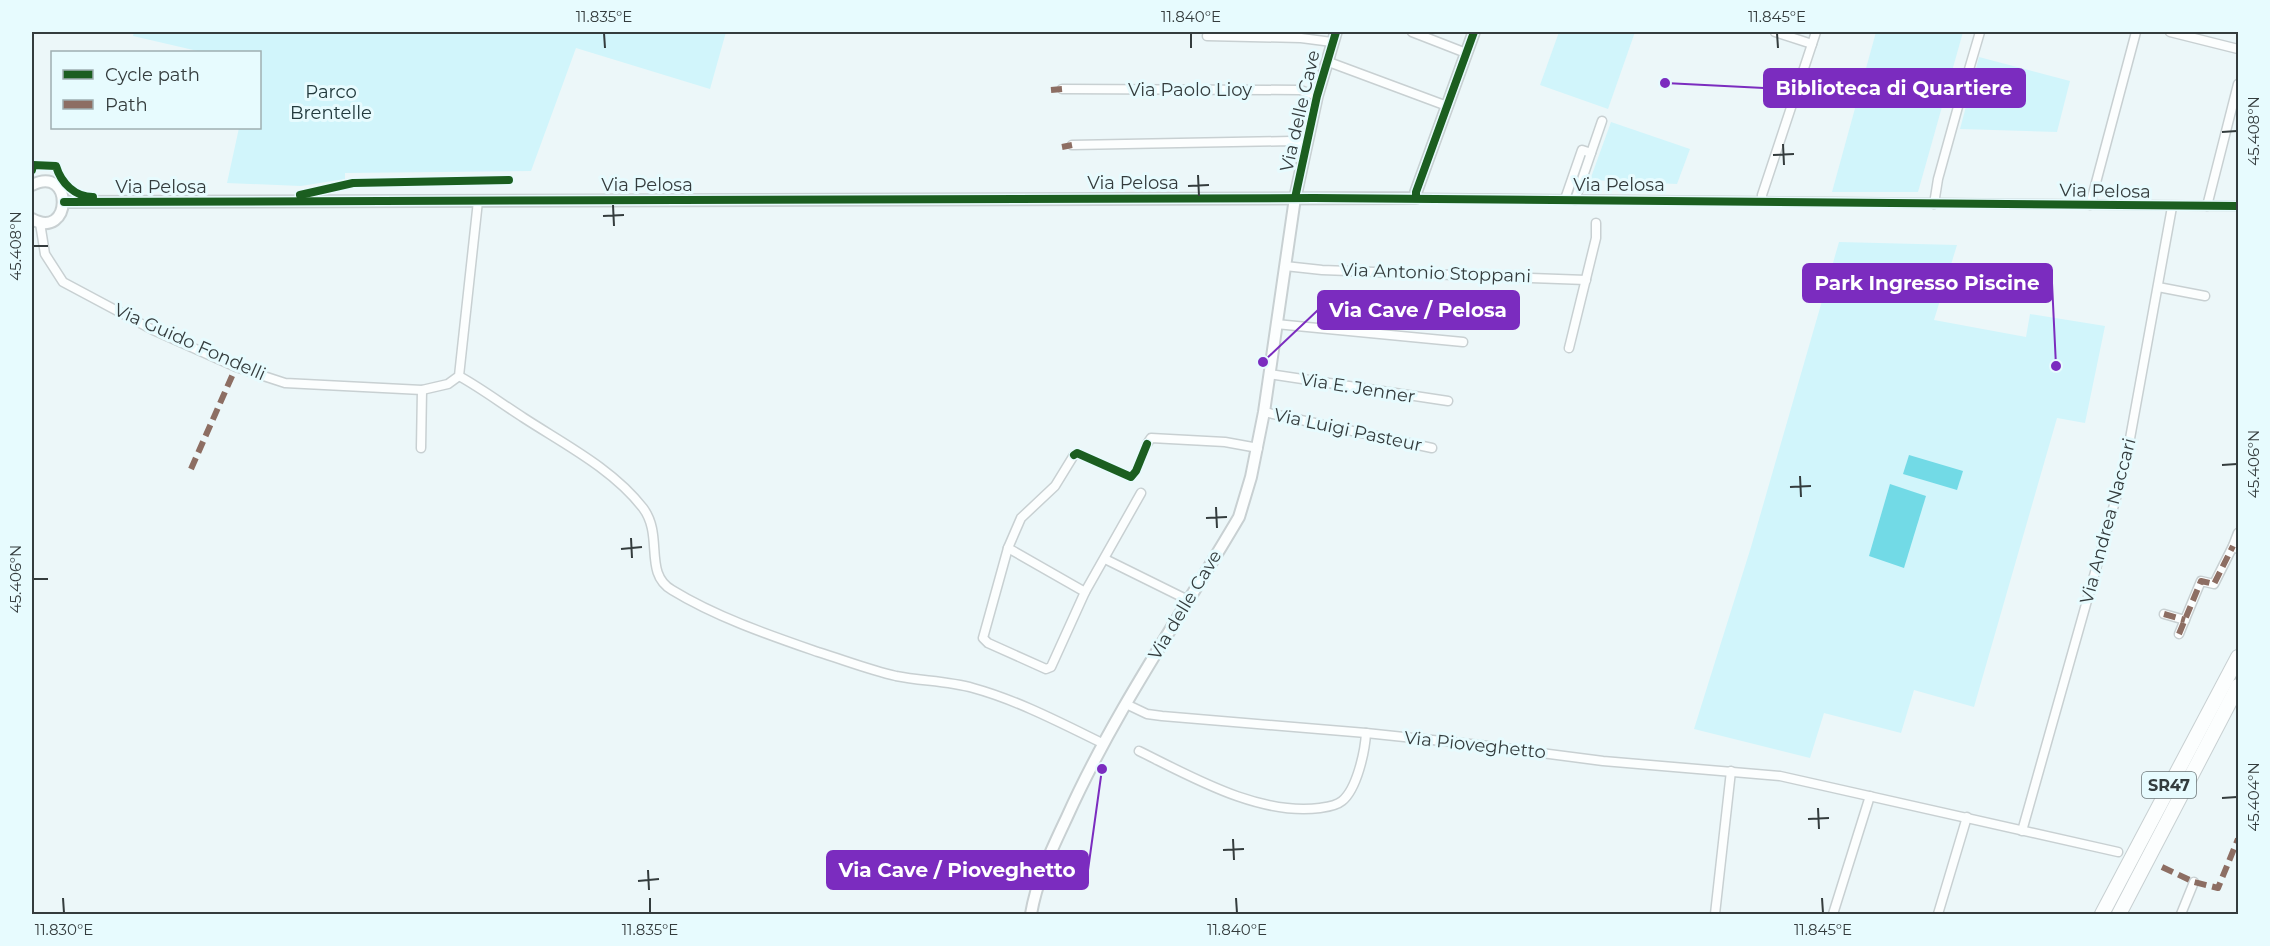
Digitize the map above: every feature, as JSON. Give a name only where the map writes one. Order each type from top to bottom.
[{"type":"highway","name":"SR47","points":[[2102,915],[2238,657]]},
{"type":"highway","name":"SR47","points":[[2119,915],[2238,686]]},
{"type":"street","points":[[1412,32],[1466,53]]},
{"type":"street","points":[[1416,198],[1416,192],[1474,32]]},
{"type":"street","points":[[1775,32],[1812,44]]},
{"type":"street","points":[[1762,201],[1762,195],[1816,32]]},
{"type":"street","points":[[1965,83],[1980,32]]},
{"type":"street","points":[[2090,206],[2136,32]]},
{"type":"street","points":[[2170,32],[2238,49]]},
{"type":"street","points":[[1207,36],[1334,37]]},
{"type":"street","name":"Via delle Cave","points":[[1031,915],[1037,884],[1102,743],[1239,517],[1258,448],[1296,198],[1317,96],[1334,37]]},
{"type":"street","points":[[1326,61],[1447,106]]},
{"type":"street","points":[[2207,206],[2238,84]]},
{"type":"street","name":"Via Paolo Lioy","points":[[1062,89],[1300,90],[1317,96]]},
{"type":"street","points":[[1934,204],[1938,179],[1961,96]]},
{"type":"street","name":"Via Pelosa","points":[[1575,200],[1602,121]]},
{"type":"street","points":[[1072,145],[1292,141],[1307,144]]},
{"type":"street","name":"Via Pelosa","points":[[1565,199],[1582,150],[1591,153]]},
{"type":"street","points":[[32,185],[42,182],[52,183],[59,189],[64,202],[57,217],[52,221],[36,221]]},
{"type":"street","name":"Via Pelosa","points":[[64,202],[1416,198],[2238,206]]},
{"type":"street","points":[[478,201],[459,376],[587,459],[628,491],[645,510],[651,524],[659,580],[694,602],[740,623],[798,645],[872,670],[972,688],[1023,707],[1102,743]]},
{"type":"street","name":"Via Andrea Naccari","points":[[2022,831],[2125,466],[2172,207]]},
{"type":"street","name":"Via Guido Fondelli","points":[[36,221],[45,254],[63,282],[153,330],[236,367],[285,382],[422,390],[448,384],[459,376]]},
{"type":"street","points":[[1569,348],[1596,238],[1596,223]]},
{"type":"street","name":"Via Antonio Stoppani","points":[[1285,267],[1586,280]]},
{"type":"street","points":[[2158,287],[2205,296]]},
{"type":"street","points":[[1276,324],[1463,342]]},
{"type":"street","name":"Via E. Jenner","points":[[1269,374],[1448,401]]},
{"type":"street","points":[[421,448],[422,390]]},
{"type":"street","name":"Via Luigi Pasteur","points":[[1264,412],[1432,448]]},
{"type":"street","points":[[1147,444],[1151,438],[1225,442],[1258,448]]},
{"type":"street","points":[[1074,455],[1055,486],[1021,518],[1008,548],[983,638],[1046,669],[1051,667],[1085,592],[1141,493]]},
{"type":"street","points":[[2179,633],[2201,581],[2214,584],[2236,548],[2238,533]]},
{"type":"street","points":[[1008,548],[1085,592]]},
{"type":"street","points":[[1105,559],[1190,601]]},
{"type":"street","points":[[2164,614],[2185,620]]},
{"type":"street","name":"Via Pioveghetto","points":[[1126,704],[1147,714],[1162,716],[1366,733],[1603,761],[1780,776],[2118,852]]},
{"type":"street","points":[[1139,751],[1242,798],[1308,810],[1330,807],[1342,802],[1355,780],[1366,733]]},
{"type":"street","points":[[1715,915],[1731,771]]},
{"type":"street","points":[[1833,915],[1870,796]]},
{"type":"street","points":[[1938,915],[1967,817]]},
{"type":"street","points":[[2181,915],[2194,882]]},
{"type":"green space","name":"Parco Brentelle","points":[[134,32],[726,32],[710,89],[576,48],[531,171],[345,173],[345,179],[301,186],[227,183],[239,129],[261,129],[261,51],[198,51],[133,36]]},
{"type":"green space","points":[[1559,32],[1635,32],[1608,109],[1540,85]]},
{"type":"green space","points":[[1876,32],[1963,32],[1918,192],[1832,192]]},
{"type":"green space","points":[[1979,57],[2070,81],[2057,132],[1960,129]]},
{"type":"green space","points":[[1611,122],[1690,149],[1677,184],[1590,180]]},
{"type":"green space","points":[[1839,242],[1957,245],[1934,320],[2026,337],[2030,314],[2105,326],[2085,423],[2057,418],[1974,707],[1914,690],[1901,733],[1824,713],[1810,758],[1694,729],[1751,547]]},
{"type":"water","points":[[1909,455],[1963,471],[1957,490],[1903,474]]},
{"type":"water","points":[[1890,484],[1926,496],[1904,568],[1869,556]]},
{"type":"marked path","points":[[1051,90],[1062,89]]},
{"type":"marked path","points":[[1062,147],[1072,145]]},
{"type":"marked path","points":[[191,469],[236,367]]},
{"type":"marked path","points":[[2179,634],[2201,581],[2214,584],[2233,546]]},
{"type":"marked path","points":[[2164,614],[2185,620]]},
{"type":"marked path","points":[[2162,867],[2194,882],[2218,888],[2238,839]]},
{"type":"cycle path","points":[[1295,198],[1317,96],[1336,32]]},
{"type":"cycle path","points":[[1416,198],[1416,192],[1474,32]]},
{"type":"cycle path","points":[[32,170],[33,165],[56,166],[61,178],[70,188],[80,195],[93,197]]},
{"type":"cycle path","points":[[300,195],[353,183],[509,180]]},
{"type":"cycle path","points":[[64,202],[1314,198],[2238,206]]},
{"type":"cycle path","points":[[1074,455],[1077,453],[1131,477],[1136,471],[1147,444]]},
{"type":"place","name":"Biblioteca di Quartiere","points":[[1665,83]]},
{"type":"place","name":"Via Cave / Pelosa","points":[[1263,362]]},
{"type":"place","name":"Park Ingresso Piscine","points":[[2056,366]]},
{"type":"place","name":"Via Cave / Pioveghetto","points":[[1102,769]]}]
